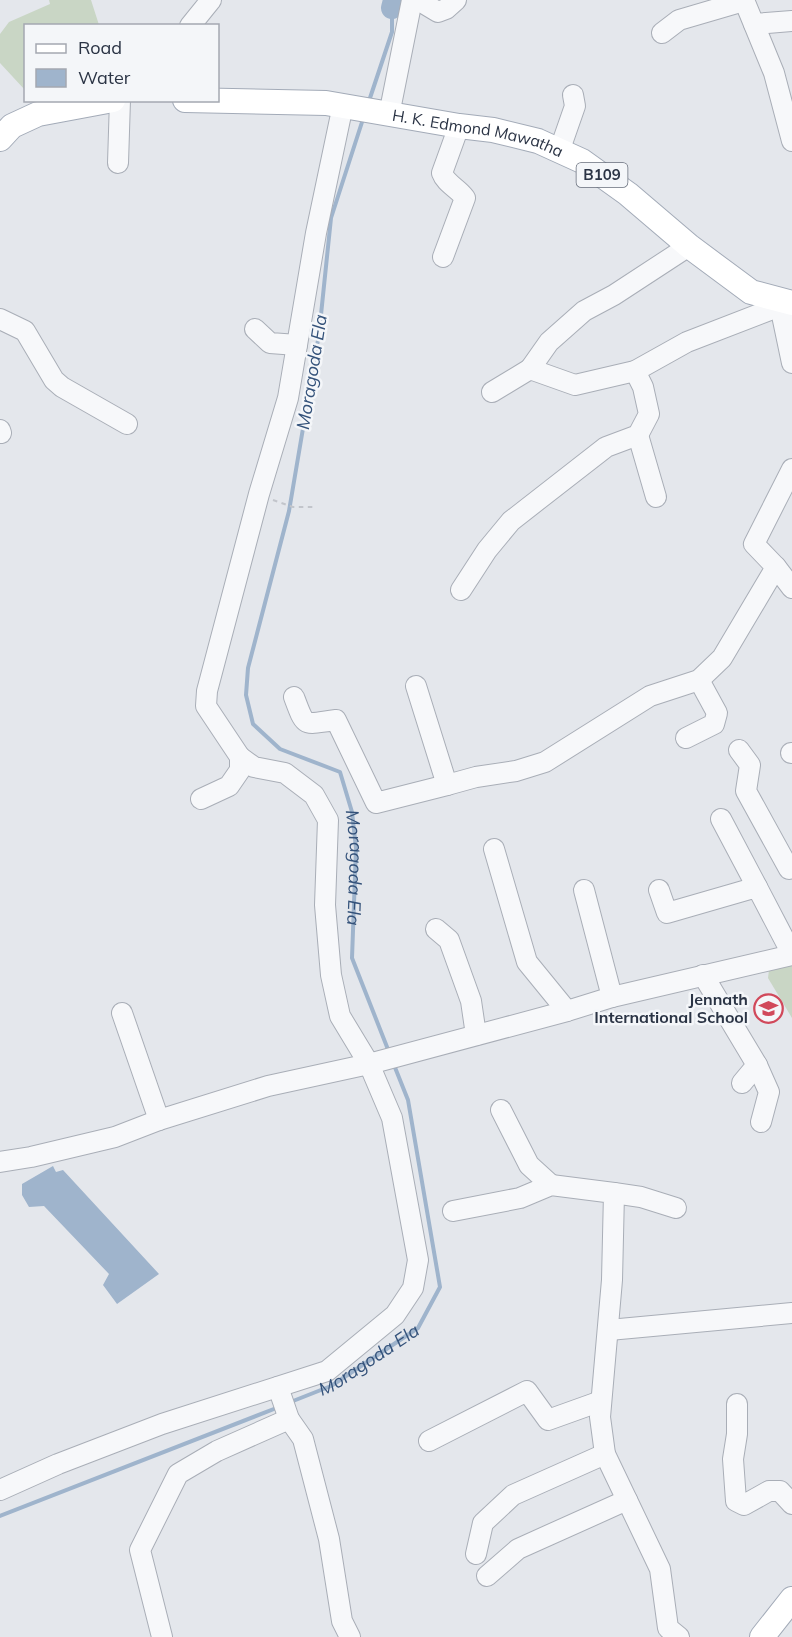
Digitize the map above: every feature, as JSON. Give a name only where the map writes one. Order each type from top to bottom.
[{"type":"main road","name":"H. K. Edmond Mawatha","points":[[219,101],[346,106],[493,130],[538,141],[560,149],[582,161],[628,194],[689,246],[751,292],[786,302]]},
{"type":"main road","points":[[4,126],[38,114],[102,102]]},
{"type":"main road","points":[[762,1637],[792,1599]]},
{"type":"street","points":[[192,24],[211,0]]},
{"type":"street","points":[[385,114],[412,0]]},
{"type":"street","points":[[418,0],[438,12],[446,9],[456,0]]},
{"type":"street","points":[[662,33],[679,20],[744,0],[774,73],[792,141]]},
{"type":"street","points":[[754,24],[792,21]]},
{"type":"street","points":[[560,149],[575,106],[573,95]]},
{"type":"street","points":[[118,164],[120,102]]},
{"type":"street","points":[[0,1490],[58,1464],[162,1424],[327,1371],[395,1315],[413,1288],[418,1260],[392,1118],[369,1064],[340,1016],[331,975],[325,905],[328,820],[314,795],[285,773],[254,767],[240,757],[206,706],[207,691],[259,494],[288,398],[316,233],[346,106]]},
{"type":"street","points":[[443,257],[465,198],[444,179],[442,173],[459,126]]},
{"type":"street","points":[[492,392],[530,369],[549,342],[584,311],[614,296],[689,246]]},
{"type":"street","points":[[530,369],[575,385],[635,371],[687,342],[786,302],[792,363]]},
{"type":"street","points":[[0,319],[25,331],[54,380],[62,387],[127,424]]},
{"type":"street","points":[[255,329],[270,343],[297,345]]},
{"type":"street","points":[[462,590],[487,550],[511,521],[606,447],[638,435],[649,414],[643,387],[635,371]]},
{"type":"street","points":[[638,435],[656,497]]},
{"type":"street","points":[[792,469],[754,544],[792,588]]},
{"type":"street","points":[[294,697],[303,720],[308,724],[336,720],[376,803],[476,777],[516,771],[545,762],[650,696],[699,680],[722,658],[776,567]]},
{"type":"street","points":[[686,738],[714,724],[717,713],[699,680]]},
{"type":"street","points":[[416,686],[447,785]]},
{"type":"street","points":[[739,750],[750,765],[746,790],[789,869],[792,867]]},
{"type":"street","points":[[201,799],[229,786],[240,770],[240,757]]},
{"type":"street","points":[[0,1162],[115,1137],[159,1120],[268,1086],[369,1064],[612,997],[792,955],[722,819]]},
{"type":"street","points":[[494,849],[527,962],[567,1011]]},
{"type":"street","points":[[659,890],[667,914],[757,887]]},
{"type":"street","points":[[584,890],[612,997]]},
{"type":"street","points":[[436,929],[449,940],[471,1001],[476,1035]]},
{"type":"street","points":[[703,975],[758,1065],[769,1092],[761,1122]]},
{"type":"street","points":[[122,1013],[159,1120]]},
{"type":"street","points":[[742,1083],[758,1065]]},
{"type":"street","points":[[501,1110],[529,1165],[551,1185]]},
{"type":"street","points":[[453,1212],[520,1198],[551,1185],[641,1197],[676,1208]]},
{"type":"street","points":[[614,1193],[609,1330],[600,1417],[605,1454],[660,1569],[668,1628],[679,1637]]},
{"type":"street","points":[[609,1330],[792,1313]]},
{"type":"street","points":[[278,1387],[289,1419],[303,1439],[328,1539],[342,1621],[350,1637]]},
{"type":"street","points":[[429,1441],[527,1391],[548,1420],[601,1401]]},
{"type":"street","points":[[737,1404],[737,1434],[733,1460],[736,1501],[744,1505],[769,1491],[780,1491],[792,1504]]},
{"type":"street","points":[[162,1637],[140,1550],[178,1474],[217,1451],[289,1419]]},
{"type":"street","points":[[476,1554],[483,1523],[513,1495],[605,1454]]},
{"type":"street","points":[[487,1576],[518,1549],[627,1500]]},
{"type":"path","points":[[265,496],[293,507],[313,507]]},
{"type":"green space","points":[[49,0],[91,0],[99,24],[24,24],[24,89],[0,63],[0,34],[9,22],[50,4]]},
{"type":"green space","points":[[792,957],[792,1018],[768,978],[770,962]]},
{"type":"water","points":[[53,1166],[56,1172],[63,1170],[159,1274],[117,1304],[103,1285],[109,1274],[44,1206],[29,1207],[22,1195],[22,1184]]},
{"type":"waterway","name":"Moragoda Ela","points":[[392,8],[394,0]]},
{"type":"waterway","name":"Moragoda Ela","points":[[369,101],[392,32],[392,8]]},
{"type":"waterway","name":"Moragoda Ela","points":[[363,119],[331,218],[319,334],[289,511],[248,668],[246,695],[253,724],[280,749],[340,772],[352,812],[356,848],[352,958],[389,1052]]},
{"type":"waterway","name":"Moragoda Ela","points":[[288,1403],[331,1386],[418,1328],[440,1287],[408,1100],[394,1065]]},
{"type":"waterway","name":"Moragoda Ela","points":[[0,1516],[279,1407]]},
{"type":"place","name":"Jennath International School","points":[[769,1008]]}]
